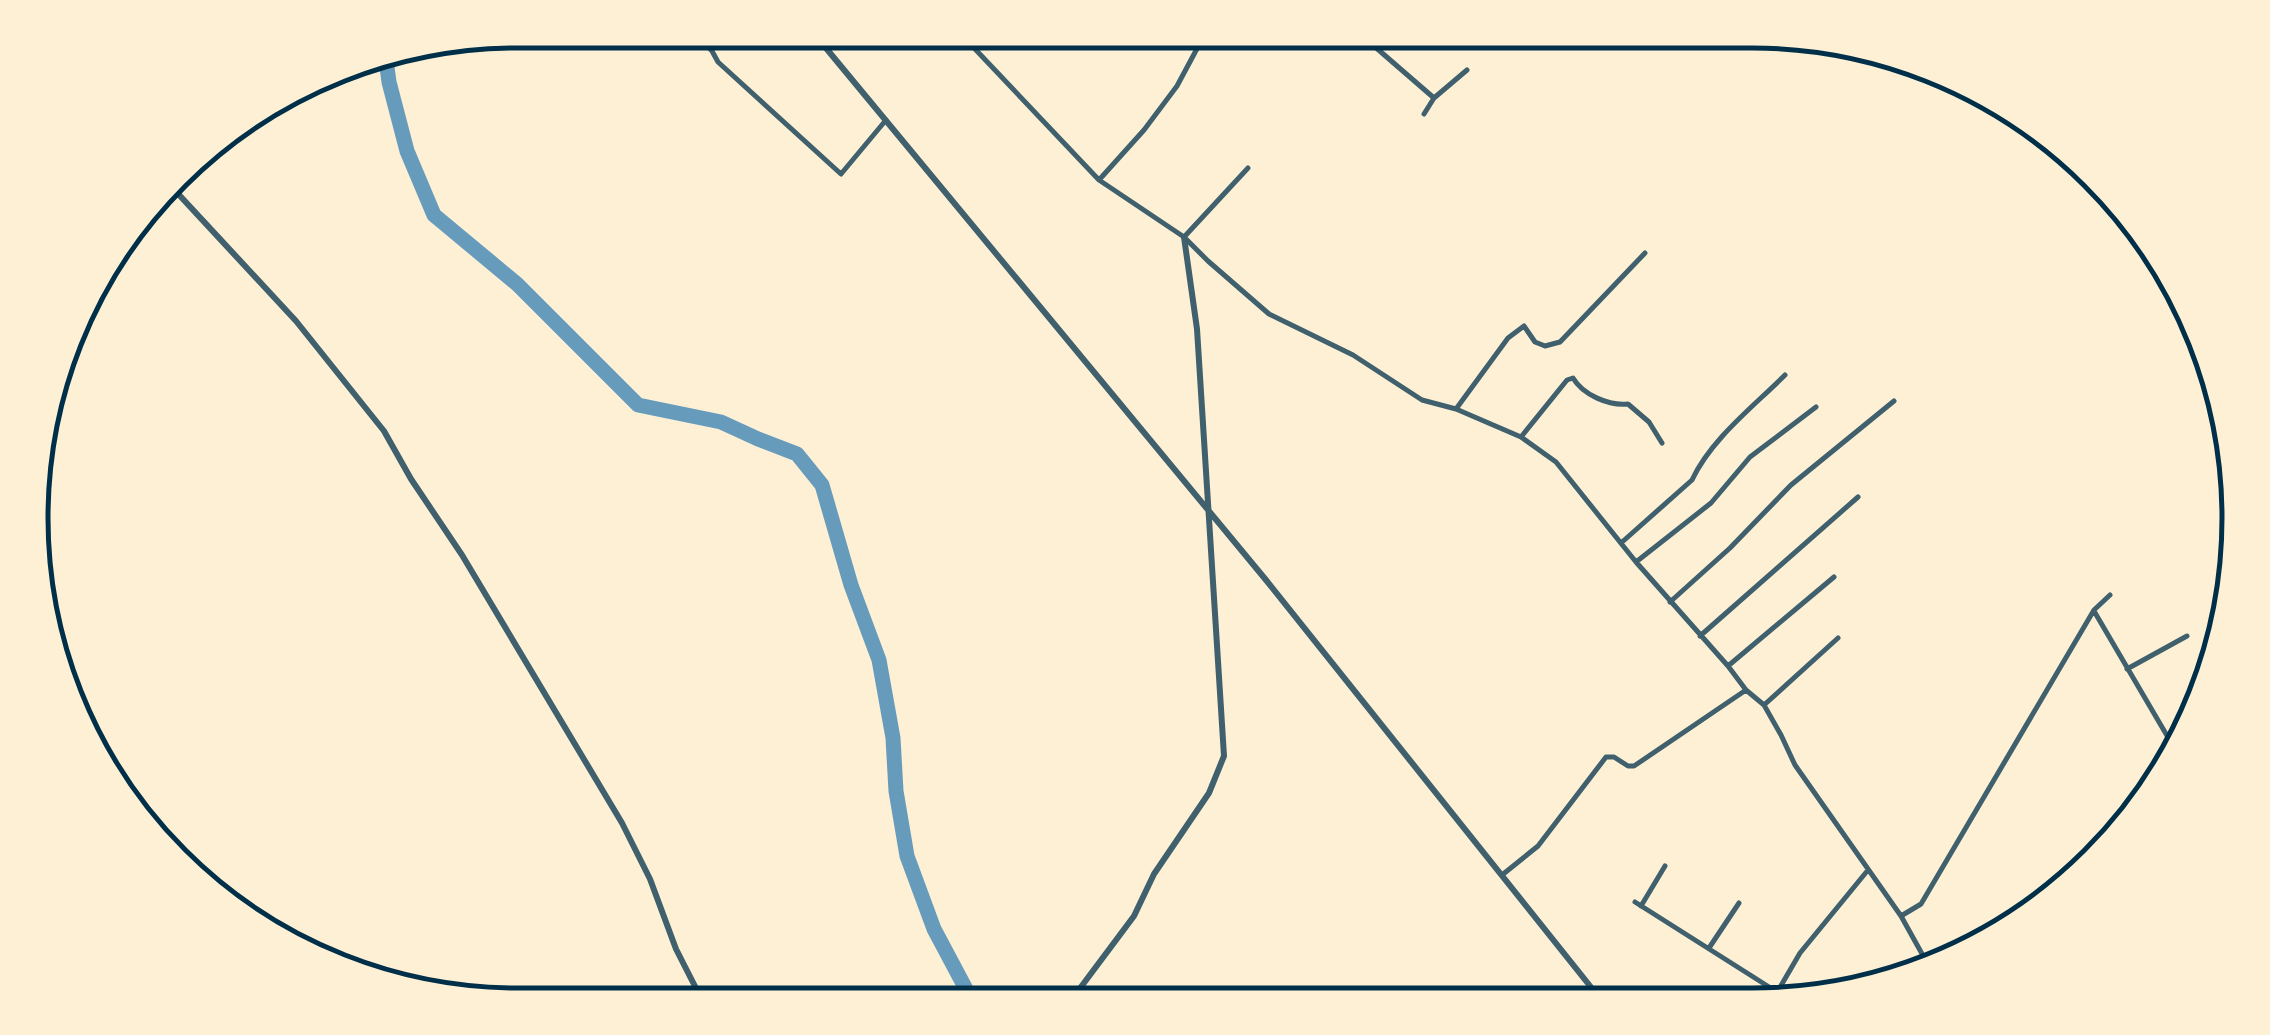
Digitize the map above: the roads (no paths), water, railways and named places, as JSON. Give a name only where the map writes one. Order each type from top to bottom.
[{"type":"street","points":[[708,48],[718,62],[842,174],[886,120]]},
{"type":"street","points":[[826,48],[1210,512],[1591,988]]},
{"type":"street","points":[[975,48],[1099,180],[1184,236],[1270,314],[1353,355],[1422,400],[1456,409],[1521,437],[1556,462],[1670,602],[1746,690],[1764,705],[1795,765],[1901,916],[1923,956]]},
{"type":"street","points":[[1099,180],[1177,86],[1197,48]]},
{"type":"street","points":[[1376,48],[1434,98]]},
{"type":"street","points":[[1424,114],[1434,98],[1467,70]]},
{"type":"street","points":[[1184,236],[1248,168]]},
{"type":"street","points":[[178,193],[296,321],[384,431],[622,823],[696,988]]},
{"type":"street","points":[[1079,988],[1134,916],[1154,874],[1209,793],[1224,756],[1198,329],[1184,236]]},
{"type":"street","points":[[1456,409],[1508,338],[1524,326],[1536,342],[1545,346],[1560,342],[1644,253]]},
{"type":"street","points":[[1621,543],[1692,480],[1721,439],[1785,375]]},
{"type":"street","points":[[1521,437],[1567,380],[1573,378],[1578,388],[1614,405],[1628,404],[1649,422],[1662,443]]},
{"type":"street","points":[[1670,602],[1791,485],[1894,401]]},
{"type":"street","points":[[1636,562],[1712,503],[1750,456],[1816,407]]},
{"type":"street","points":[[1700,636],[1858,497]]},
{"type":"street","points":[[1728,666],[1834,577]]},
{"type":"street","points":[[1901,916],[1921,904],[2094,610],[2110,595]]},
{"type":"street","points":[[2094,610],[2168,737]]},
{"type":"street","points":[[2127,669],[2187,636]]},
{"type":"street","points":[[1764,705],[1838,638]]},
{"type":"street","points":[[1502,876],[1538,846],[1606,758],[1614,756],[1634,766],[1746,690]]},
{"type":"street","points":[[1665,866],[1638,904],[1769,987]]},
{"type":"street","points":[[1780,986],[1800,953],[1868,870]]},
{"type":"street","points":[[1710,948],[1740,903]]},
{"type":"waterway","points":[[387,66],[407,151],[434,215],[517,284],[638,405],[721,422],[797,454],[822,485],[851,585],[879,660],[907,856],[934,929],[965,988]]}]
